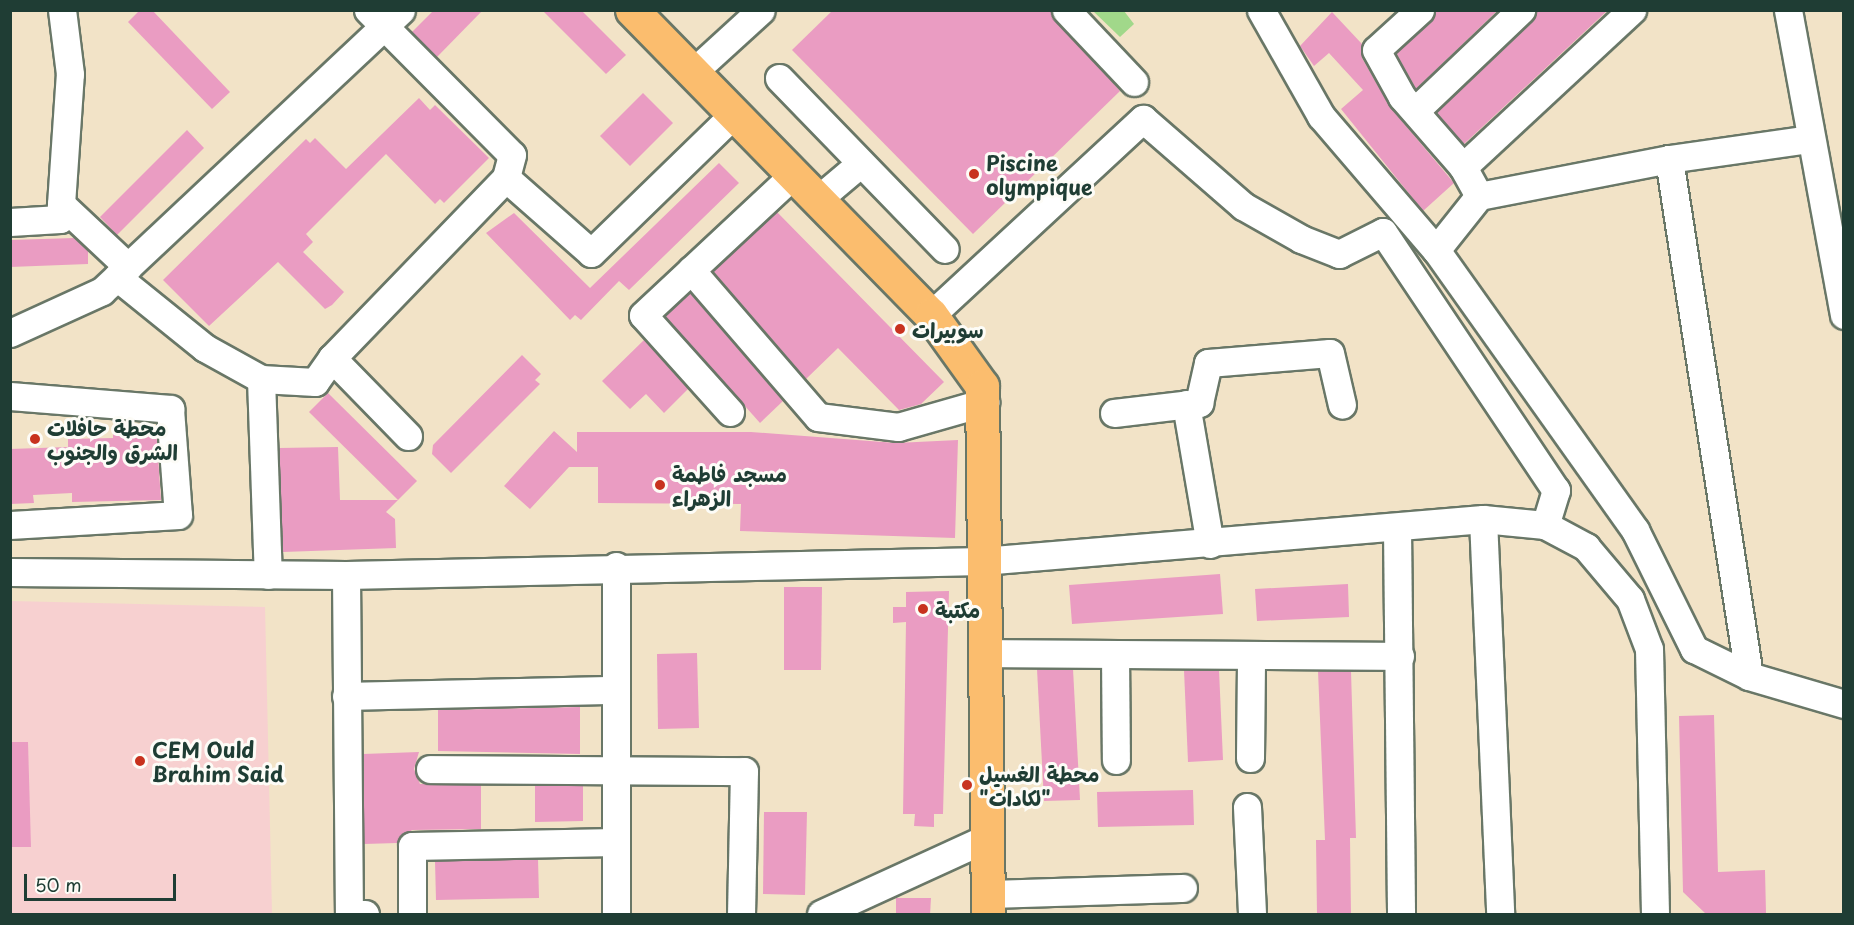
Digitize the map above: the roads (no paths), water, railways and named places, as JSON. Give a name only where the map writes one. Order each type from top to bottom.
[{"type":"main road","points":[[632,10],[931,315],[982,386],[985,402],[982,561],[989,837],[988,904]]},
{"type":"street","points":[[10,222],[60,219],[69,74],[62,10]]},
{"type":"street","points":[[692,73],[761,10]]},
{"type":"street","points":[[1066,10],[1134,82]]},
{"type":"street","points":[[1261,10],[1321,116],[1436,250],[1635,530],[1694,650],[1749,676],[1844,704]]},
{"type":"street","points":[[1420,10],[1376,50],[1402,97],[1417,109],[1463,167],[1479,196]]},
{"type":"street","points":[[1417,109],[1521,10]]},
{"type":"street","points":[[1463,167],[1632,10]]},
{"type":"street","points":[[1788,10],[1844,315]]},
{"type":"street","points":[[10,333],[102,291],[123,272],[384,16],[512,155],[506,178],[332,358],[315,382],[261,379],[205,348],[123,272],[61,204]]},
{"type":"street","points":[[779,78],[945,249]]},
{"type":"street","points":[[506,178],[591,253],[733,115]]},
{"type":"street","points":[[931,315],[1143,119],[1243,206],[1301,239],[1340,254],[1383,232],[1556,490],[1545,525]]},
{"type":"street","points":[[1436,250],[1479,196],[1669,159],[1810,139]]},
{"type":"street","points":[[1669,159],[1749,676]]},
{"type":"street","points":[[817,200],[861,163]]},
{"type":"street","points":[[730,412],[643,315],[793,176]]},
{"type":"street","points":[[691,270],[818,417],[898,427],[985,402]]},
{"type":"street","points":[[1114,413],[1199,403],[1208,363],[1330,353],[1342,405]]},
{"type":"street","points":[[332,358],[408,436]]},
{"type":"street","points":[[261,379],[268,576]]},
{"type":"street","points":[[10,396],[170,409],[178,515],[10,525]]},
{"type":"street","points":[[1186,405],[1210,544]]},
{"type":"street","points":[[1483,519],[1500,915]]},
{"type":"street","points":[[10,572],[268,576],[615,566],[982,561],[1210,544],[1483,519],[1545,525],[1586,546],[1630,599],[1649,649],[1655,915]]},
{"type":"street","points":[[1396,528],[1400,656],[1401,915]]},
{"type":"street","points":[[615,566],[616,915]]},
{"type":"street","points":[[346,575],[350,914],[365,915]]},
{"type":"street","points":[[985,653],[1400,656]]},
{"type":"street","points":[[1115,654],[1116,760]]},
{"type":"street","points":[[1250,758],[1251,656]]},
{"type":"street","points":[[346,696],[616,690]]},
{"type":"street","points":[[430,769],[615,768],[744,771],[741,915]]},
{"type":"street","points":[[1247,807],[1252,915]]},
{"type":"street","points":[[821,915],[989,837]]},
{"type":"street","points":[[412,915],[412,846],[615,843]]},
{"type":"street","points":[[988,904],[1183,888]]},
{"type":"place","name":"Piscine olympique","points":[[974,174]]},
{"type":"place","name":"سوبيرات","points":[[900,329]]},
{"type":"place","name":"محطة حافلات الشرق والجنوب","points":[[35,439]]},
{"type":"place","name":"مسجد فاطمة الزهراء","points":[[660,485]]},
{"type":"place","name":"مكتبة","points":[[923,609]]},
{"type":"place","name":"CEM Ould Brahim Said","points":[[140,761]]},
{"type":"place","name":"محطة الغسيل \"لكادات\"","points":[[967,785]]}]
